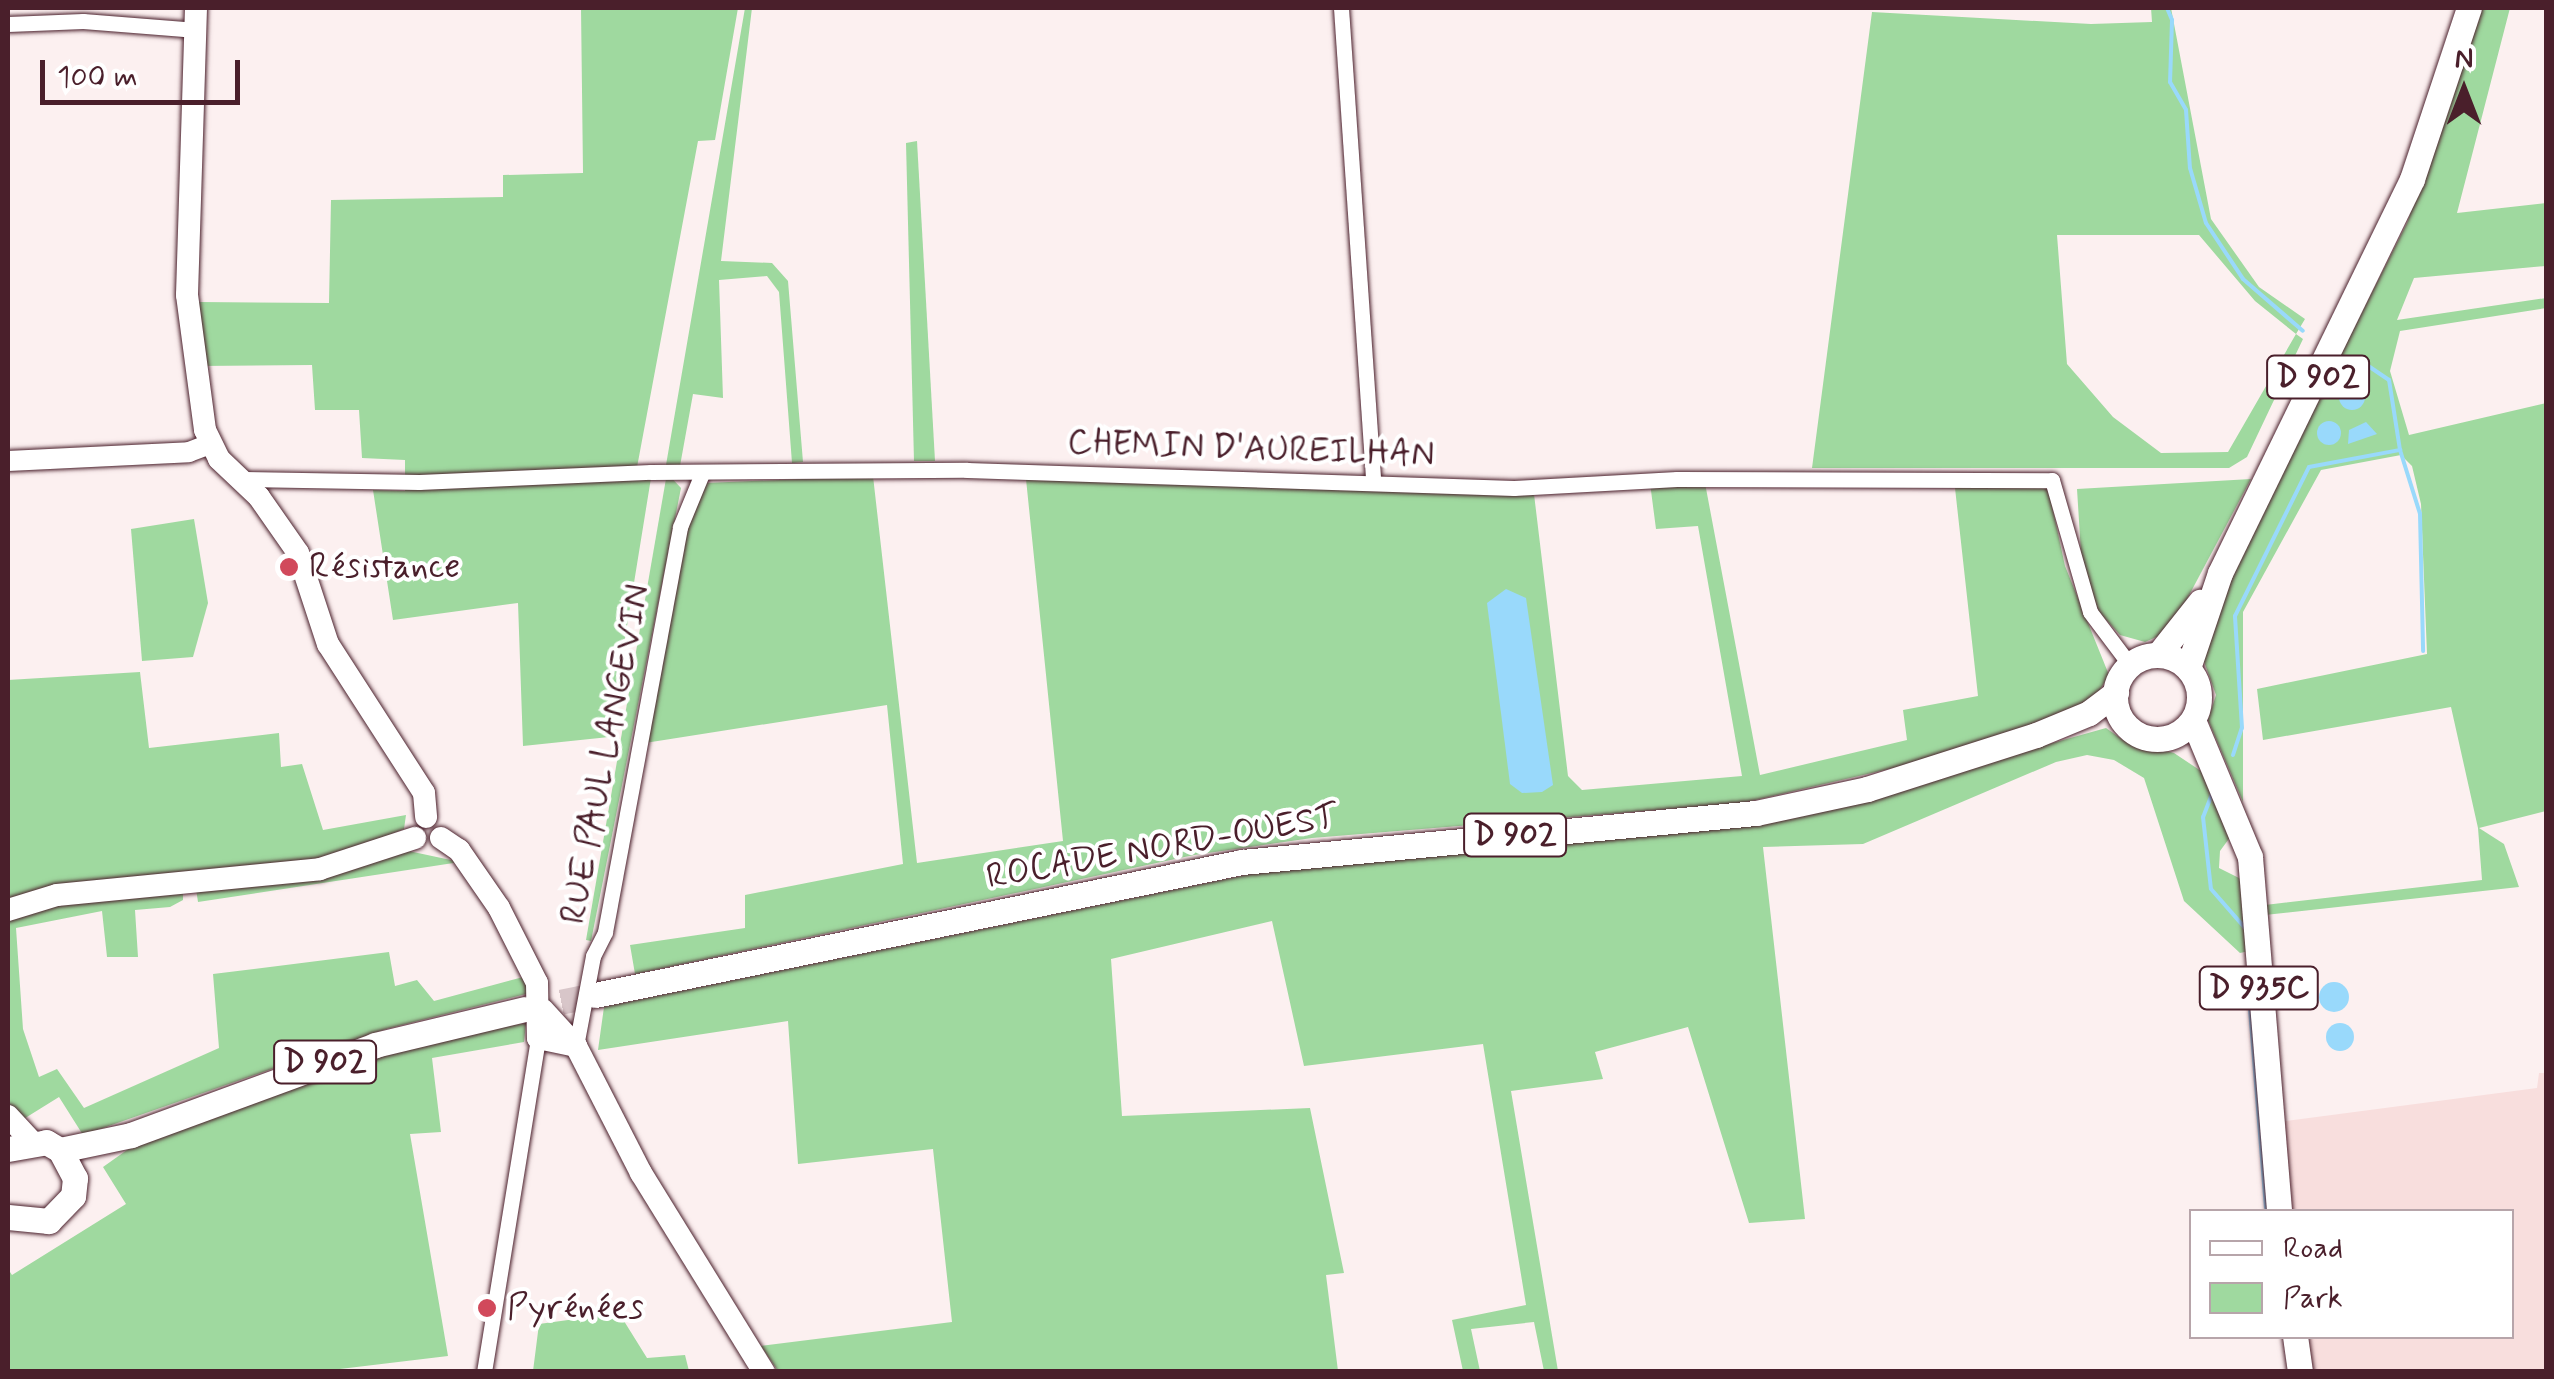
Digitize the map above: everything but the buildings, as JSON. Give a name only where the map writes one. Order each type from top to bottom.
[{"type":"main road","name":"D 902","points":[[2188,668],[2220,574],[2412,178],[2469,8]]},
{"type":"main road","points":[[197,19],[187,295],[210,444],[244,479],[298,554],[328,644],[424,793],[420,828],[426,846],[441,838],[459,850],[499,908],[538,983],[534,1010],[538,1038],[576,1046]]},
{"type":"main road","name":"D 902","points":[[2158,655],[2220,574]]},
{"type":"main road","points":[[2170,738],[2193,720],[2200,693],[2188,668],[2158,655],[2130,666],[2116,692],[2125,725],[2145,738],[2170,738],[2215,772]]},
{"type":"main road","name":"ROCADE NORD-OUEST","points":[[595,995],[1242,862],[1756,813],[1867,788],[2036,734],[2089,714],[2116,692]]},
{"type":"main road","name":"D 935C","points":[[2193,720],[2250,857],[2278,1209]]},
{"type":"main road","name":"ROCADE NORD-OUEST","points":[[2036,734],[2125,725]]},
{"type":"main road","points":[[8,910],[57,895],[320,869],[420,828]]},
{"type":"main road","name":"D 902","points":[[60,1150],[130,1135],[374,1045],[534,1010]]},
{"type":"main road","points":[[534,1010],[576,1046],[640,1172],[764,1372]]},
{"type":"main road","points":[[8,1116],[18,1144],[60,1150],[75,1178],[73,1196],[49,1221],[8,1217]]},
{"type":"main road","name":"D 902","points":[[75,1178],[130,1135]]},
{"type":"main road","points":[[2295,1339],[2300,1372]]},
{"type":"street","points":[[1341,8],[1372,482]]},
{"type":"street","points":[[8,24],[197,19]]},
{"type":"street","points":[[8,461],[189,452],[210,444]]},
{"type":"street","name":"CHEMIN D'AUREILHAN","points":[[244,479],[967,470],[1514,488],[1678,479],[2052,480],[2090,612],[2130,666]]},
{"type":"street","name":"RUE PAUL LANGEVIN","points":[[576,1046],[593,956],[605,932],[680,527],[701,476]]},
{"type":"street","points":[[484,1372],[538,1038]]},
{"type":"shaded area","points":[[2539,1073],[2546,1073],[2546,1371],[2313,1371],[2308,1339],[2514,1339],[2514,1209],[2290,1209],[2278,1122],[2537,1088]]},
{"type":"green space","points":[[581,8],[738,8],[715,140],[698,141],[635,478],[651,478],[609,737],[523,746],[518,603],[393,620],[373,490],[405,491],[405,460],[362,458],[359,410],[315,410],[312,365],[200,366],[199,302],[329,303],[331,200],[503,197],[503,175],[583,173]]},
{"type":"green space","points":[[745,8],[752,8],[721,261],[772,263],[788,281],[803,462],[792,463],[779,292],[767,276],[719,280],[723,398],[693,394],[680,466],[666,465]]},
{"type":"green space","points":[[2151,8],[2171,8],[2211,219],[2259,287],[2305,319],[2296,334],[2303,339],[2247,457],[2229,468],[1812,468],[1872,12],[2091,24],[2152,22]],"holes":[[[2057,235],[2199,235],[2255,301],[2296,334],[2228,452],[2161,453],[2113,417],[2067,364]]]},
{"type":"green space","points":[[2482,8],[2510,8],[2457,213],[2546,203],[2546,266],[2414,278],[2397,320],[2546,298],[2546,308],[2400,331],[2390,371],[2409,435],[2546,403],[2546,811],[2479,828],[2504,844],[2519,887],[2265,915],[2265,905],[2482,880],[2478,828],[2451,707],[2263,740],[2257,689],[2427,654],[2421,504],[2412,466],[2401,455],[2321,470],[2243,612],[2243,802],[2208,720],[2216,695],[2202,656],[2239,557],[2407,223]]},
{"type":"green space","points":[[917,141],[935,461],[914,461],[906,143]]},
{"type":"green space","points":[[667,473],[681,488],[591,941],[586,940]]},
{"type":"green space","points":[[873,476],[917,863],[1063,841],[1026,479],[1534,494],[1568,776],[1582,790],[1742,776],[1698,526],[1656,529],[1650,483],[1705,483],[1760,775],[1907,740],[1903,710],[1978,696],[1955,488],[2048,487],[2065,566],[2109,675],[2090,706],[1902,766],[1742,803],[1312,838],[1194,855],[635,974],[630,945],[745,928],[745,895],[903,864],[887,705],[645,743],[692,500],[705,483]]},
{"type":"green space","points":[[2251,479],[2170,631],[2145,642],[2120,635],[2099,612],[2082,569],[2077,489]]},
{"type":"green space","points":[[194,519],[208,603],[193,657],[142,661],[131,529]]},
{"type":"green space","points":[[140,672],[149,748],[279,733],[281,767],[302,764],[323,830],[406,815],[404,829],[320,863],[8,903],[8,680]]},
{"type":"green space","points":[[2106,728],[2123,740],[2174,753],[2204,773],[2231,836],[2220,851],[2219,868],[2243,880],[2249,951],[2240,953],[2184,901],[2144,778],[2114,760],[2087,755],[2056,762],[1863,844],[1763,847],[1805,1219],[1749,1223],[1688,1027],[1595,1052],[1603,1079],[1511,1091],[1558,1371],[1544,1371],[1534,1322],[1471,1329],[1480,1371],[1463,1371],[1452,1320],[1526,1305],[1483,1044],[1304,1066],[1272,921],[1111,959],[1122,1116],[1310,1108],[1344,1273],[1326,1275],[1338,1371],[778,1371],[761,1346],[952,1322],[933,1149],[798,1164],[788,1021],[598,1050],[604,1007],[1295,865],[1761,825]]},
{"type":"green space","points":[[404,850],[460,862],[198,902],[196,889]]},
{"type":"green space","points":[[183,890],[183,900],[170,907],[135,910],[138,957],[107,957],[102,911],[16,928],[23,1029],[39,1077],[57,1069],[84,1108],[219,1048],[213,974],[389,952],[395,986],[417,980],[434,1001],[527,976],[530,993],[386,1029],[83,1135],[59,1097],[22,1120],[8,1102],[8,919],[48,905]]},
{"type":"green space","points":[[526,1023],[524,1042],[432,1058],[441,1132],[410,1134],[448,1356],[315,1372],[8,1371],[8,1269],[12,1275],[126,1204],[103,1167],[134,1145],[425,1041]]},
{"type":"green space","points":[[619,1313],[647,1358],[685,1355],[689,1371],[533,1371],[539,1324]]},
{"type":"water","points":[[2352,384],[2361,388],[2365,397],[2361,406],[2352,410],[2343,406],[2339,397],[2343,388]]},
{"type":"water","points":[[2329,421],[2341,433],[2329,445],[2317,433]]},
{"type":"water","points":[[2366,422],[2377,434],[2348,444],[2349,430]]},
{"type":"water","points":[[1506,589],[1526,598],[1553,785],[1542,792],[1522,793],[1510,784],[1487,603]]},
{"type":"water","points":[[2334,982],[2345,986],[2349,997],[2345,1008],[2334,1012],[2323,1008],[2319,997],[2323,986]]},
{"type":"water","points":[[2340,1023],[2350,1027],[2354,1037],[2350,1047],[2340,1051],[2330,1047],[2326,1037],[2330,1027]]},
{"type":"waterway","points":[[2167,8],[2172,20],[2170,82],[2186,110],[2190,168],[2206,223],[2243,279],[2303,331]]},
{"type":"waterway","points":[[2233,755],[2242,728],[2235,616],[2309,467],[2400,450],[2389,380],[2355,357]]},
{"type":"waterway","points":[[2400,450],[2420,514],[2423,651]]},
{"type":"waterway","points":[[2212,794],[2203,817],[2211,889],[2245,928]]},
{"type":"waterway","points":[[2247,972],[2266,1207]]},
{"type":"tunnel","points":[[525,1009],[595,995]]},
{"type":"place","name":"Résistance","points":[[289,567]]},
{"type":"place","name":"Pyrénées","points":[[487,1308]]}]
